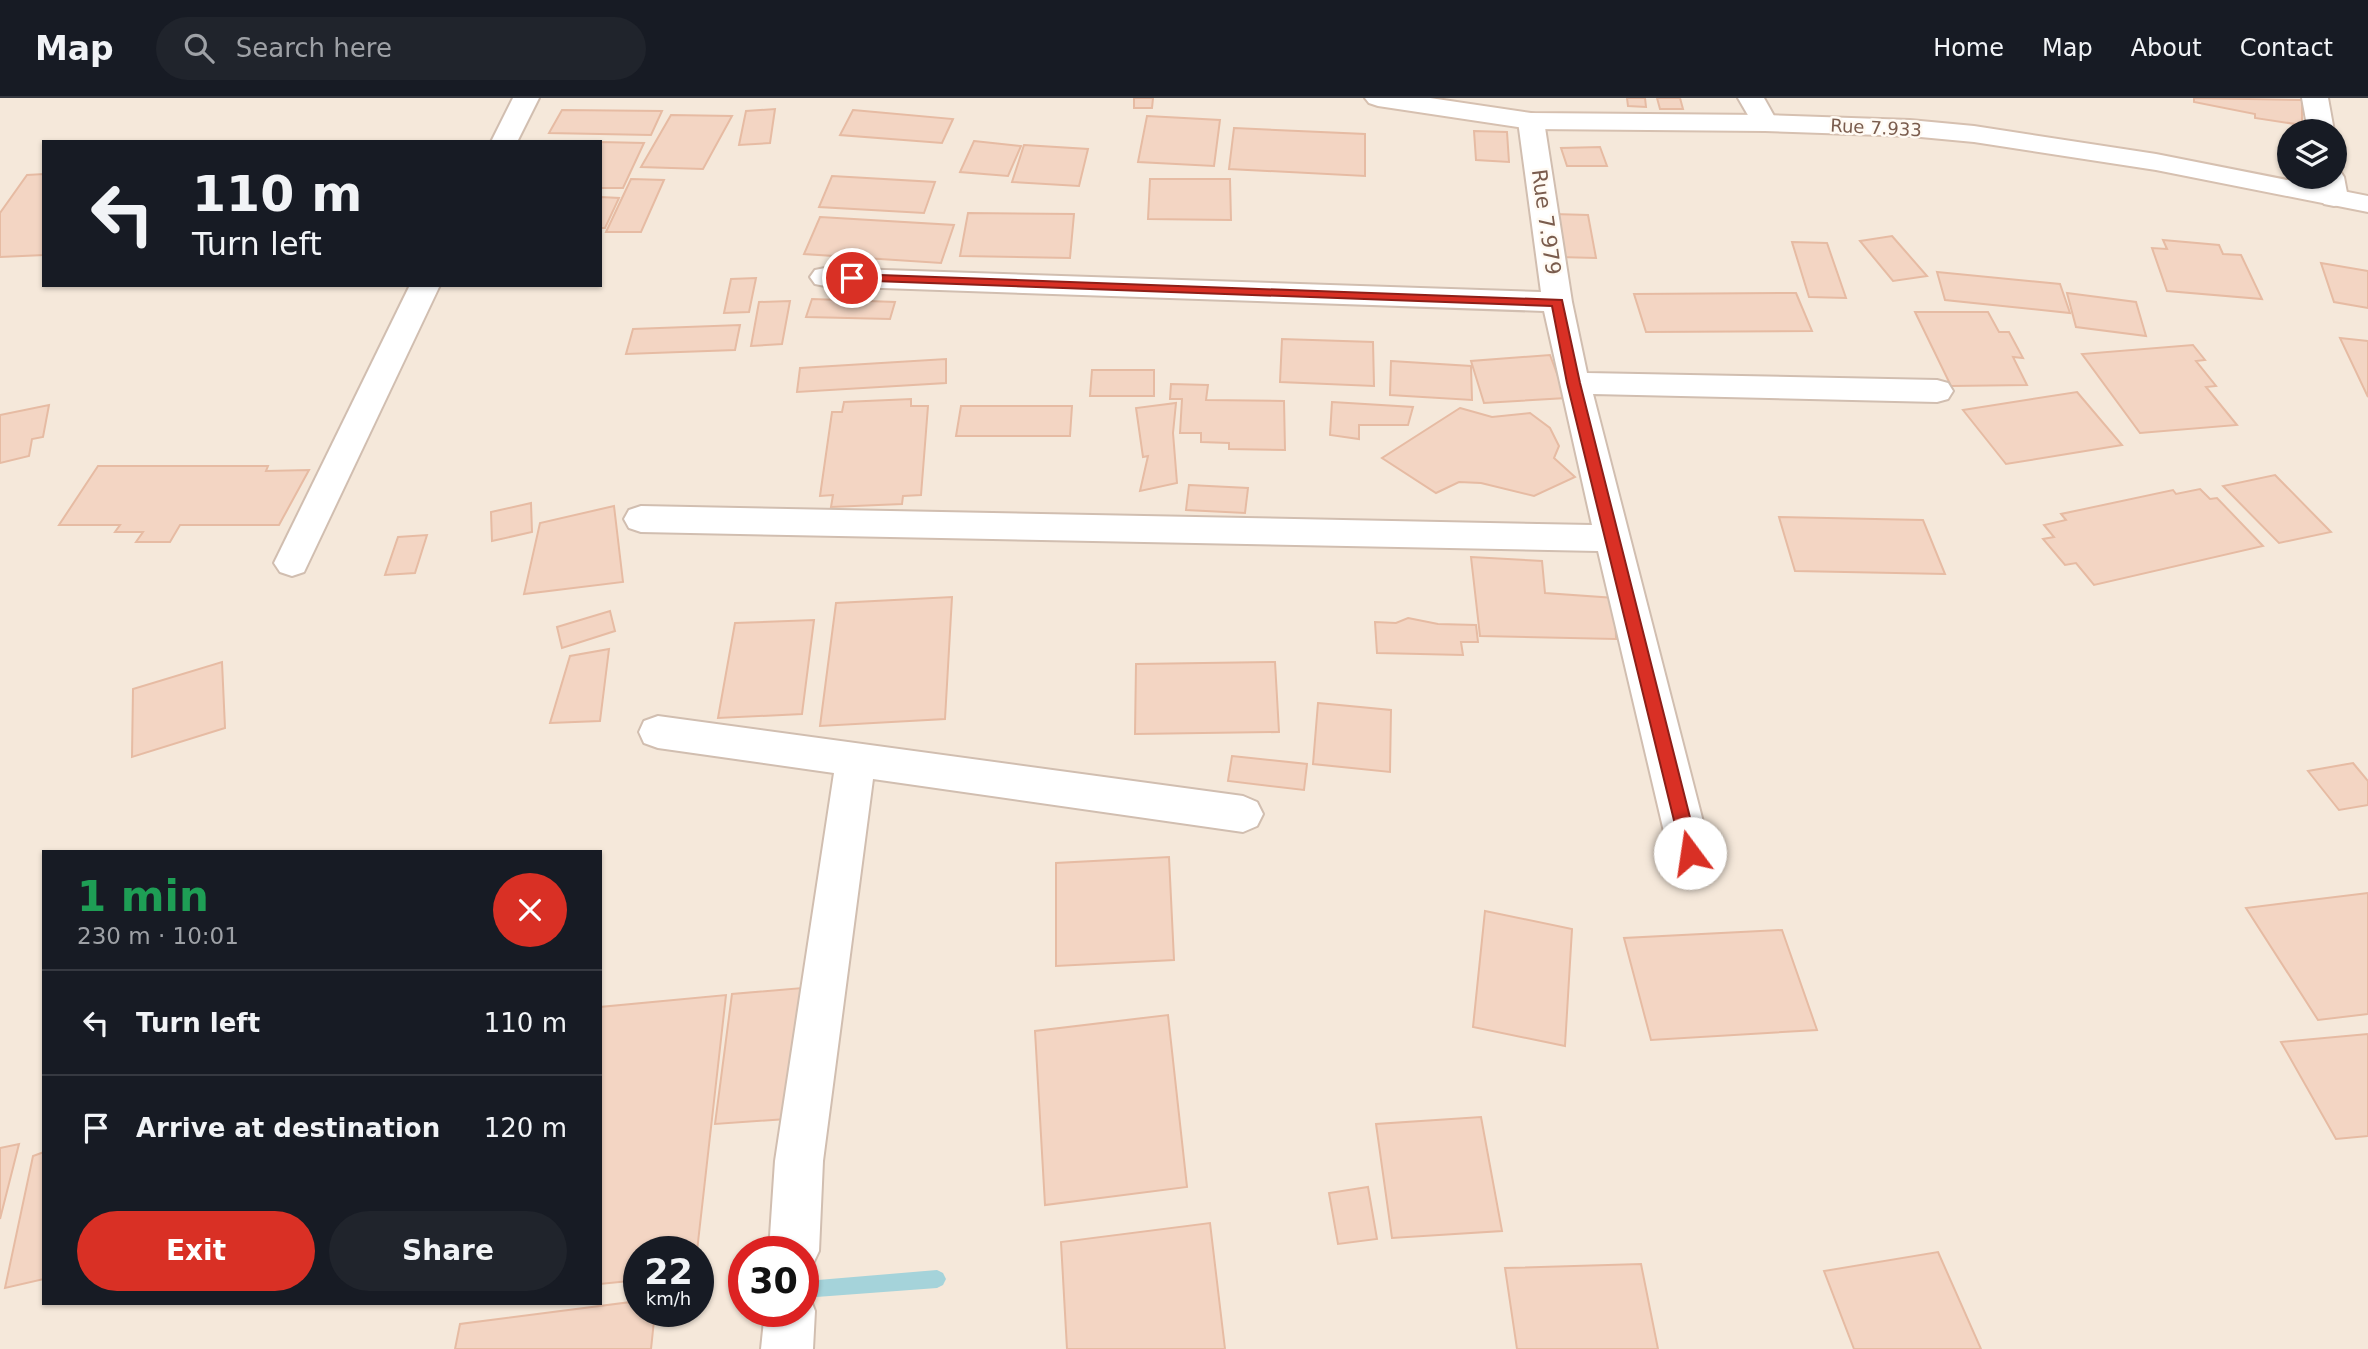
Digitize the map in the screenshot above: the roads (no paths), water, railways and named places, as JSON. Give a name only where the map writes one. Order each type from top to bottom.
[{"type":"street","points":[[505,140],[526,98]]},
{"type":"street","name":"Rue 7.933","points":[[1378,98],[1531,121],[1765,123],[1910,128],[2046,144],[2277,179]]},
{"type":"street","points":[[1751,98],[1765,123]]},
{"type":"street","points":[[2315,98],[2319,119]]},
{"type":"street","name":"Rue 7.979","points":[[1531,121],[1558,302],[1574,383],[1690,853]]},
{"type":"street","name":"Rue 7.933","points":[[2336,189],[2368,204]]},
{"type":"street","points":[[825,276],[1558,302]]},
{"type":"street","points":[[292,563],[424,287]]},
{"type":"street","points":[[1574,383],[1937,391]]},
{"type":"street","points":[[641,519],[1612,538]]},
{"type":"street","points":[[658,733],[1243,814]]},
{"type":"street","points":[[795,1236],[799,1161],[856,760]]},
{"type":"street","points":[[787,1349],[789,1327]]},
{"type":"waterway","points":[[819,1289],[937,1279]]}]
